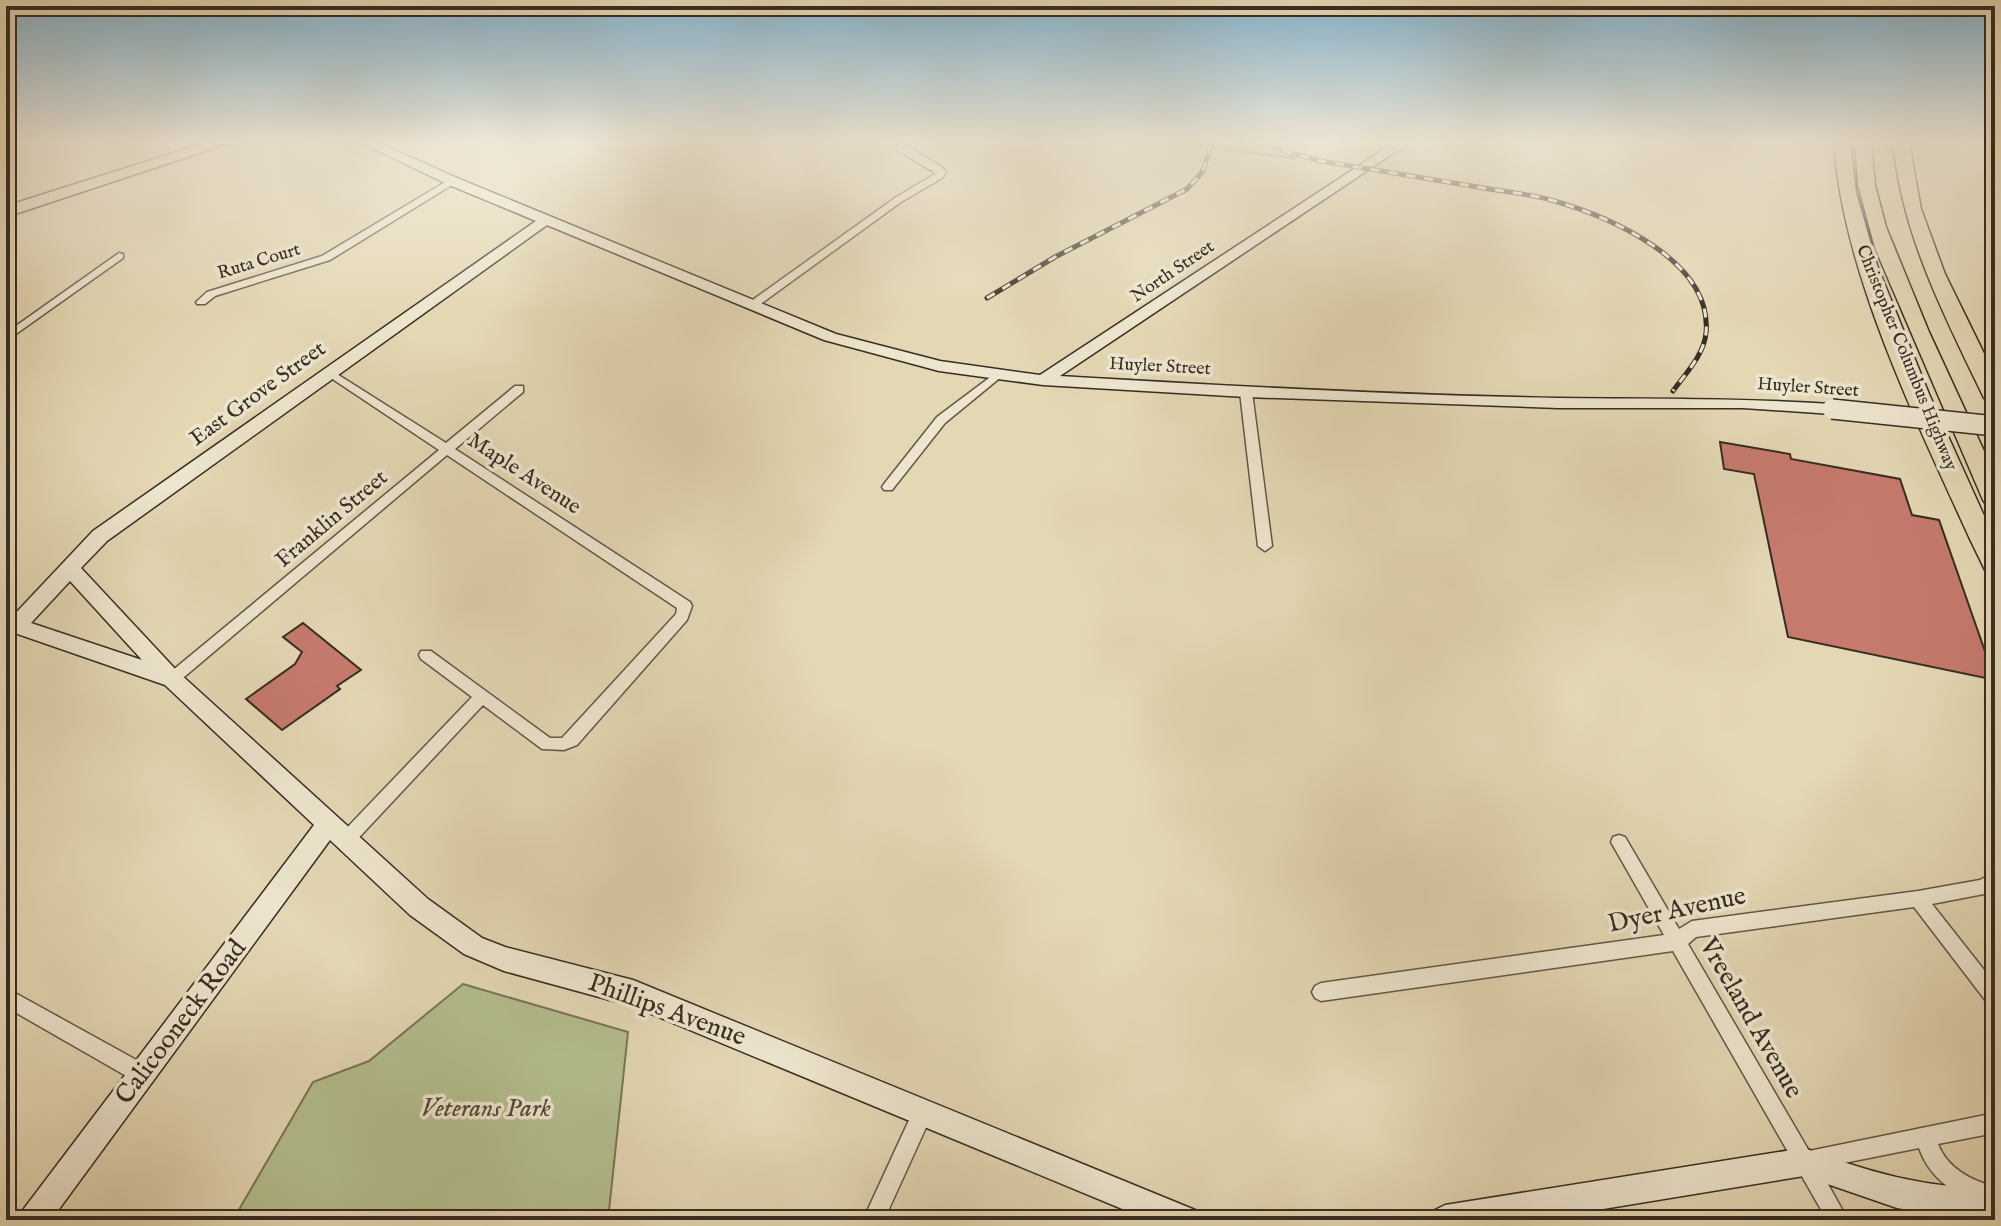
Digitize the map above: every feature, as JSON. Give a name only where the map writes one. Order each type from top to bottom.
[{"type":"highway","points":[[6,212],[47,199]]},
{"type":"highway","name":"Christopher Columbus Highway","points":[[1849,199],[1877,291],[1924,409],[1995,566]]},
{"type":"highway","name":"Christopher Columbus Highway","points":[[1871,199],[1891,264],[1951,407],[1995,500]]},
{"type":"highway","name":"Christopher Columbus Highway","points":[[1887,199],[1900,244],[1995,458]]},
{"type":"highway","points":[[1911,199],[1922,236],[1995,398]]},
{"type":"street","name":"Ruta Court","points":[[201,302],[211,294],[326,258],[422,199]]},
{"type":"street","name":"Huyler Street","points":[[496,199],[751,306],[861,347],[939,366],[997,375],[1246,392],[1558,403],[1743,403],[1995,426]]},
{"type":"street","points":[[751,306],[899,199]]},
{"type":"street","name":"North Street","points":[[1043,380],[1317,199]]},
{"type":"street","name":"East Grove Street","points":[[9,623],[100,536],[546,220]]},
{"type":"street","points":[[6,338],[119,256]]},
{"type":"street","name":"Maple Avenue","points":[[329,372],[682,601],[685,606],[682,616],[572,740],[555,746],[546,743],[482,696]]},
{"type":"street","points":[[888,487],[941,420],[997,375]]},
{"type":"street","name":"Franklin Street","points":[[172,679],[519,389]]},
{"type":"street","points":[[1246,392],[1265,546]]},
{"type":"street","name":"Phillips Avenue","points":[[69,567],[172,679],[419,907],[473,946],[515,962],[594,980],[633,993],[1185,1220]]},
{"type":"street","name":"Phillips Avenue","points":[[9,623],[172,679]]},
{"type":"street","points":[[337,832],[482,696],[426,655]]},
{"type":"street","name":"Calicooneck Road","points":[[33,1220],[142,1074],[337,832]]},
{"type":"street","name":"Vreeland Avenue","points":[[1619,842],[1838,1220]]},
{"type":"street","name":"Dyer Avenue","points":[[1321,992],[1677,942],[1692,929],[1918,899],[1983,887],[1995,880]]},
{"type":"street","points":[[1918,899],[1995,999]]},
{"type":"street","points":[[6,997],[142,1074]]},
{"type":"street","points":[[873,1220],[923,1112]]},
{"type":"street","points":[[1445,1220],[1804,1162],[1995,1123]]},
{"type":"street","points":[[1926,1137],[1928,1152],[1937,1168],[1958,1183],[1995,1200]]},
{"type":"street","points":[[1804,1162],[1895,1193],[1939,1201],[1995,1200]]},
{"type":"green space","name":"Veterans Park","points":[[463,984],[628,1032],[608,1220],[233,1220],[313,1082],[369,1061]]},
{"type":"building","points":[[1720,442],[1900,479],[1912,515],[1939,520],[1995,680],[1788,637],[1754,474],[1724,469]]},
{"type":"building","points":[[303,623],[361,670],[337,686],[340,689],[282,730],[246,699],[295,664],[302,652],[283,637]]},
{"type":"railway","points":[[987,298],[1055,257],[1167,199]]},
{"type":"railway","points":[[1547,199],[1600,217],[1627,230],[1675,263],[1693,284],[1704,307],[1706,333],[1702,349],[1673,391]]}]
